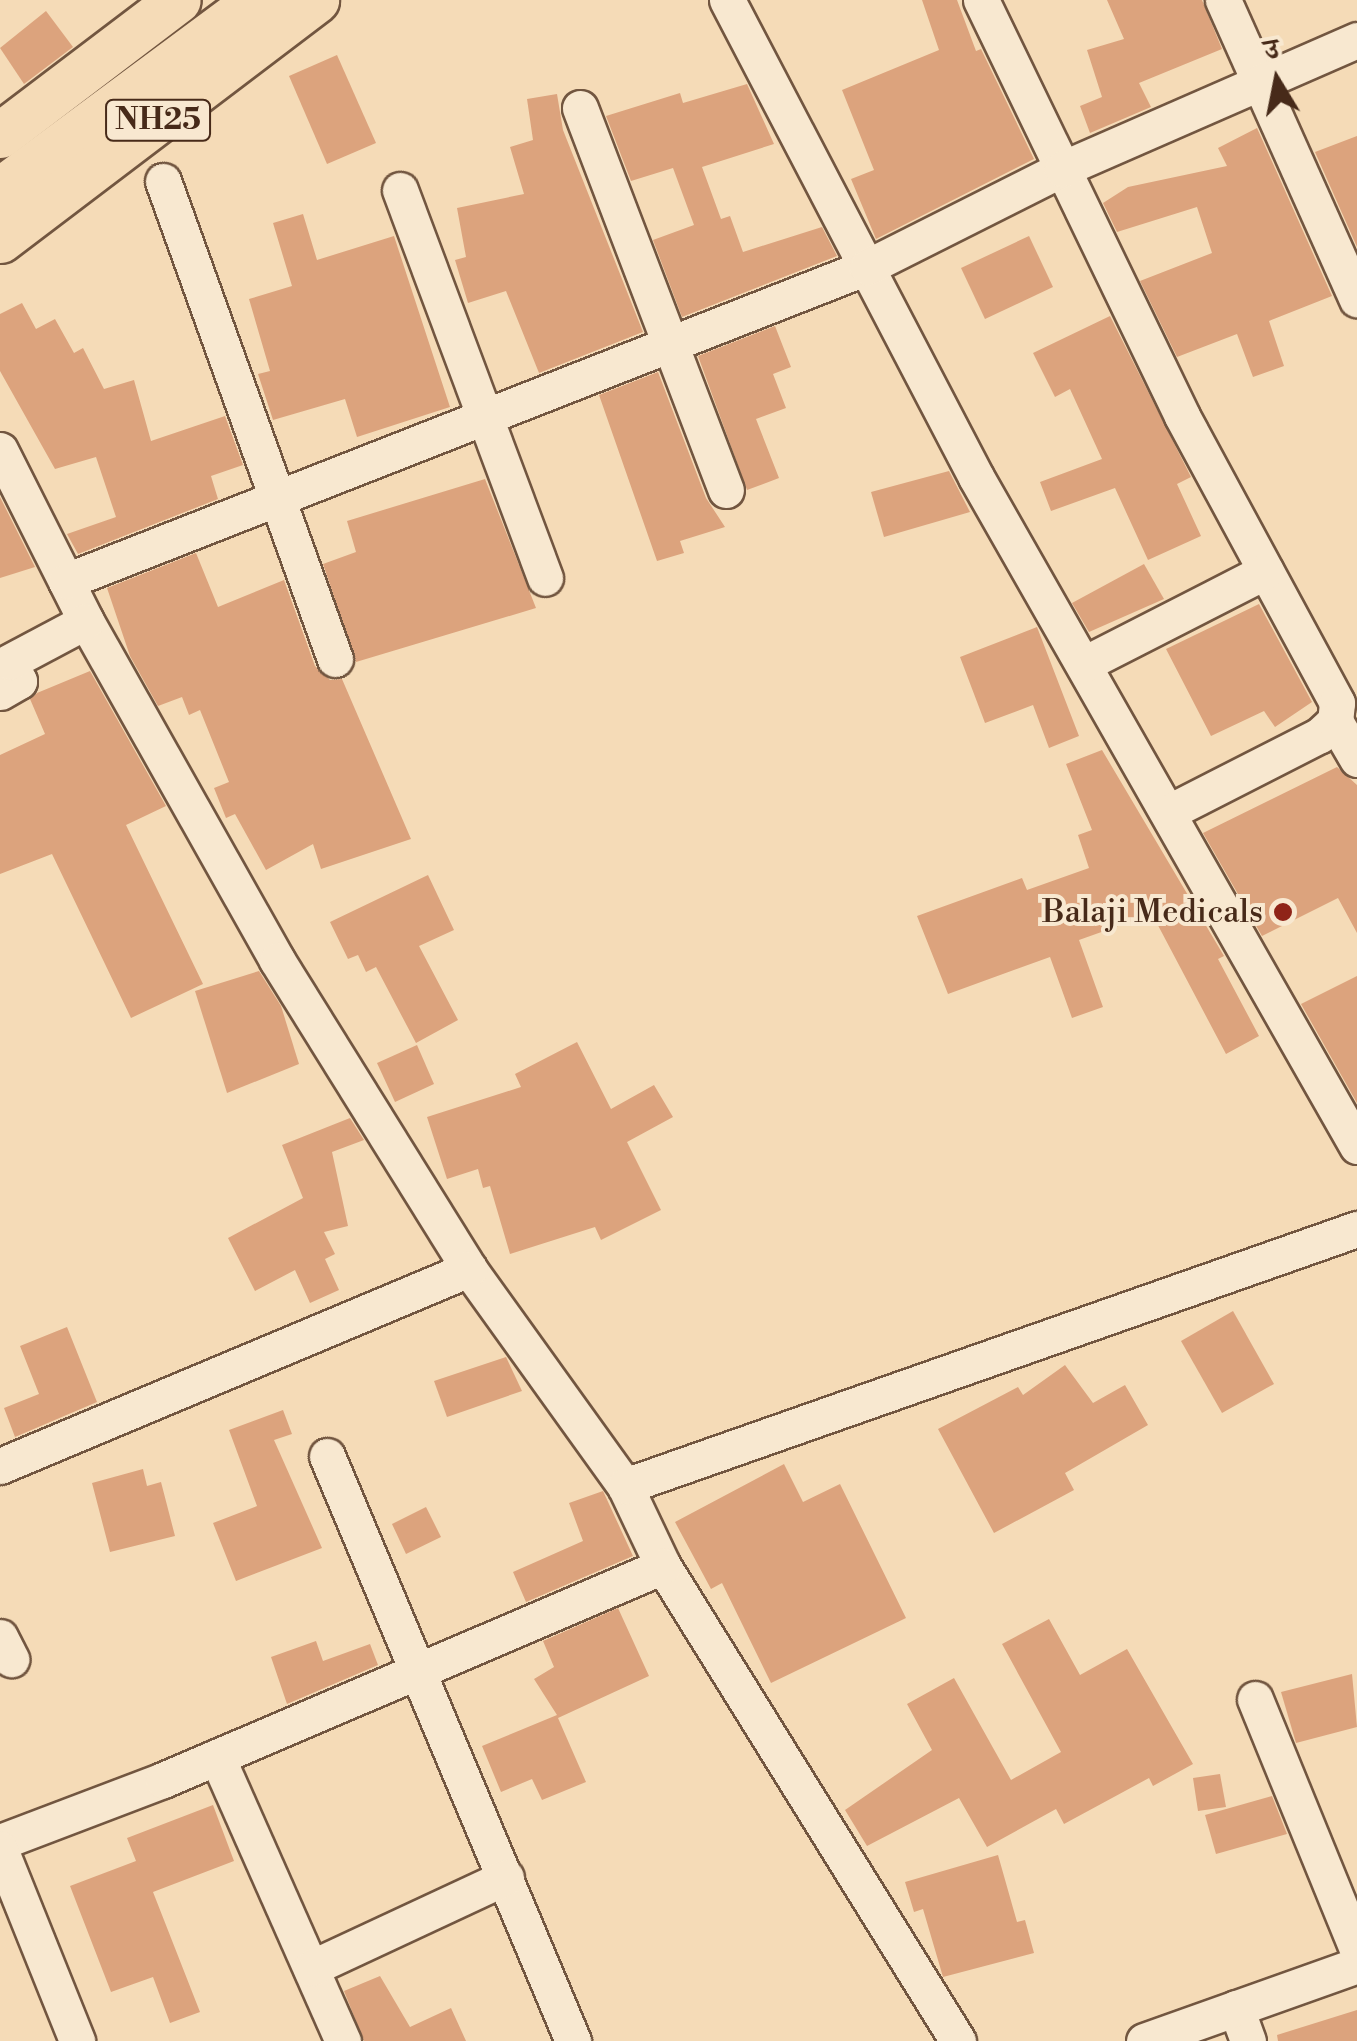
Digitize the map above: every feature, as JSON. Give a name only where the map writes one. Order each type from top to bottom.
[{"type":"main road","name":"NH25","points":[[1,133],[178,0]]},
{"type":"main road","points":[[0,190],[256,0]]},
{"type":"main road","name":"NH25","points":[[0,240],[316,0]]},
{"type":"street","points":[[727,0],[867,268],[1084,664],[1357,1146]]},
{"type":"street","points":[[981,0],[1266,571],[1330,680],[1335,721],[1357,759]]},
{"type":"street","points":[[1223,0],[1357,299]]},
{"type":"street","points":[[66,581],[674,348],[867,268],[1062,169],[1260,86],[1357,40]]},
{"type":"street","points":[[580,108],[726,490]]},
{"type":"street","points":[[163,181],[282,498],[335,660]]},
{"type":"street","points":[[400,190],[545,578]]},
{"type":"street","points":[[0,450],[86,621],[276,960],[469,1269],[624,1486],[663,1566],[958,2041]]},
{"type":"street","points":[[1084,664],[1266,571]]},
{"type":"street","points":[[0,692],[18,681],[9,662],[86,621]]},
{"type":"street","points":[[1169,812],[1320,735],[1335,721]]},
{"type":"street","points":[[624,1486],[1357,1229]]},
{"type":"street","points":[[0,1466],[469,1269]]},
{"type":"street","points":[[327,1456],[422,1671],[573,2041]]},
{"type":"street","points":[[0,1842],[217,1757],[663,1566]]},
{"type":"street","points":[[1255,1699],[1357,1949]]},
{"type":"street","points":[[217,1757],[343,2041]]},
{"type":"street","points":[[0,1850],[77,2041]]},
{"type":"street","points":[[311,1968],[506,1877]]},
{"type":"street","points":[[1144,2041],[1242,2024],[1357,1965]]},
{"type":"building","points":[[922,0],[957,0],[976,51],[981,49],[1034,159],[876,239],[851,179],[874,170],[842,90],[939,50]]},
{"type":"building","points":[[1107,0],[1202,0],[1222,49],[1139,83],[1151,107],[1090,133],[1080,106],[1102,97],[1087,50],[1124,39]]},
{"type":"building","points":[[46,11],[73,47],[24,84],[0,48]]},
{"type":"building","points":[[337,55],[376,143],[327,164],[289,76]]},
{"type":"building","points":[[747,84],[774,144],[702,167],[721,219],[730,216],[743,252],[822,227],[837,256],[682,317],[653,240],[694,225],[673,168],[631,181],[606,116],[680,93],[683,103]]},
{"type":"building","points":[[557,94],[563,130],[643,332],[539,373],[506,291],[468,303],[455,260],[466,257],[457,208],[524,194],[510,147],[533,140],[527,99]]},
{"type":"building","points":[[1257,128],[1332,296],[1269,321],[1284,366],[1253,377],[1237,334],[1177,357],[1140,281],[1212,253],[1197,207],[1117,232],[1103,203],[1128,187],[1227,166],[1218,148]]},
{"type":"building","points":[[1357,136],[1357,247],[1315,152]]},
{"type":"building","points":[[303,214],[317,260],[394,236],[450,407],[357,437],[345,399],[273,420],[258,374],[270,371],[249,299],[292,286],[273,223]]},
{"type":"building","points":[[1029,236],[1053,287],[985,319],[961,268]]},
{"type":"building","points":[[22,303],[36,329],[55,319],[74,353],[83,348],[104,389],[134,380],[151,441],[225,416],[243,465],[211,476],[218,499],[78,554],[67,534],[116,517],[96,457],[55,469],[0,371],[0,314]]},
{"type":"building","points":[[1110,316],[1191,477],[1177,484],[1201,536],[1148,560],[1115,488],[1051,511],[1040,482],[1102,459],[1070,389],[1055,397],[1033,353]]},
{"type":"building","points":[[775,326],[791,367],[773,374],[786,408],[756,419],[779,478],[747,490],[698,356]]},
{"type":"building","points":[[658,372],[706,498],[725,527],[680,541],[684,553],[657,561],[599,395]]},
{"type":"building","points":[[949,471],[970,512],[884,537],[871,492]]},
{"type":"building","points":[[485,479],[536,608],[356,662],[323,564],[356,552],[347,521]]},
{"type":"building","points":[[0,497],[35,567],[0,578]]},
{"type":"building","points":[[196,553],[218,607],[284,580],[315,666],[330,680],[342,679],[411,839],[321,869],[313,844],[266,870],[235,814],[226,818],[214,788],[229,782],[200,710],[189,715],[182,697],[158,706],[130,656],[107,588]]},
{"type":"building","points":[[1144,564],[1164,599],[1089,632],[1072,603]]},
{"type":"building","points":[[1259,604],[1312,702],[1275,727],[1264,711],[1211,736],[1166,649]]},
{"type":"building","points":[[1037,627],[1079,736],[1049,748],[1033,705],[985,723],[960,657]]},
{"type":"building","points":[[90,671],[166,806],[126,825],[203,984],[131,1018],[52,854],[0,874],[0,755],[45,734],[30,699]]},
{"type":"building","points":[[1102,750],[1224,956],[1218,959],[1259,1036],[1226,1054],[1152,914],[1079,940],[1103,1007],[1072,1018],[1050,957],[948,994],[917,916],[1022,878],[1027,890],[1089,868],[1078,835],[1092,830],[1066,764]]},
{"type":"building","points":[[1337,767],[1357,785],[1357,933],[1338,898],[1262,936],[1203,833]]},
{"type":"building","points":[[428,875],[454,930],[419,946],[458,1020],[416,1043],[376,967],[366,972],[358,955],[348,959],[330,922]]},
{"type":"building","points":[[259,971],[281,1006],[299,1064],[227,1093],[195,991]]},
{"type":"building","points":[[1357,976],[1357,1103],[1301,1004]]},
{"type":"building","points":[[577,1042],[611,1109],[654,1085],[673,1117],[627,1142],[661,1210],[601,1240],[595,1227],[510,1254],[490,1186],[483,1188],[478,1169],[447,1179],[427,1117],[521,1087],[515,1074]]},
{"type":"building","points":[[417,1045],[434,1084],[395,1102],[377,1063]]},
{"type":"building","points":[[350,1118],[364,1140],[332,1152],[348,1226],[324,1232],[335,1254],[325,1259],[339,1290],[310,1303],[295,1270],[255,1291],[228,1238],[303,1198],[282,1145]]},
{"type":"building","points":[[1233,1311],[1274,1384],[1222,1413],[1181,1341]]},
{"type":"building","points":[[67,1327],[97,1402],[15,1437],[4,1408],[39,1394],[20,1346]]},
{"type":"building","points":[[506,1357],[522,1391],[447,1417],[434,1381]]},
{"type":"building","points":[[1065,1365],[1093,1403],[1125,1385],[1148,1425],[1065,1473],[1074,1490],[994,1533],[938,1429],[1018,1387],[1023,1395]]},
{"type":"building","points":[[283,1410],[292,1434],[274,1440],[322,1548],[236,1581],[213,1523],[257,1506],[229,1430]]},
{"type":"building","points":[[784,1464],[803,1502],[840,1484],[906,1618],[771,1683],[722,1583],[711,1589],[675,1522]]},
{"type":"building","points":[[143,1469],[147,1486],[161,1482],[175,1536],[110,1552],[92,1483]]},
{"type":"building","points":[[603,1491],[633,1556],[526,1602],[513,1572],[583,1541],[569,1503]]},
{"type":"building","points":[[426,1507],[441,1537],[406,1554],[392,1524]]},
{"type":"building","points":[[618,1608],[649,1676],[558,1718],[586,1782],[542,1800],[532,1779],[501,1792],[482,1746],[557,1715],[534,1679],[554,1667],[543,1641]]},
{"type":"building","points":[[1049,1619],[1080,1675],[1127,1649],[1193,1764],[1153,1786],[1149,1778],[1064,1824],[1056,1809],[987,1847],[959,1798],[867,1846],[845,1810],[932,1750],[907,1704],[954,1678],[1011,1780],[1061,1752],[1002,1644]]},
{"type":"building","points":[[316,1641],[323,1661],[370,1644],[378,1665],[287,1704],[271,1657]]},
{"type":"building","points":[[1352,1674],[1357,1727],[1296,1743],[1281,1692]]},
{"type":"building","points":[[1220,1774],[1226,1807],[1198,1811],[1193,1778]]},
{"type":"building","points":[[1272,1796],[1287,1834],[1216,1854],[1205,1815]]},
{"type":"building","points":[[213,1805],[234,1861],[153,1892],[200,2012],[170,2023],[153,1977],[111,1992],[70,1886],[136,1861],[127,1838]]},
{"type":"building","points":[[998,1855],[1017,1922],[1025,1920],[1034,1953],[943,1977],[923,1909],[914,1912],[905,1882]]},
{"type":"building","points":[[380,1976],[410,2027],[451,2008],[466,2041],[364,2041],[344,1991]]},
{"type":"building","points":[[1357,2010],[1357,2041],[1278,2041],[1277,2035]]},
{"type":"place","name":"Balaji Medicals","points":[[1283,912]]}]
